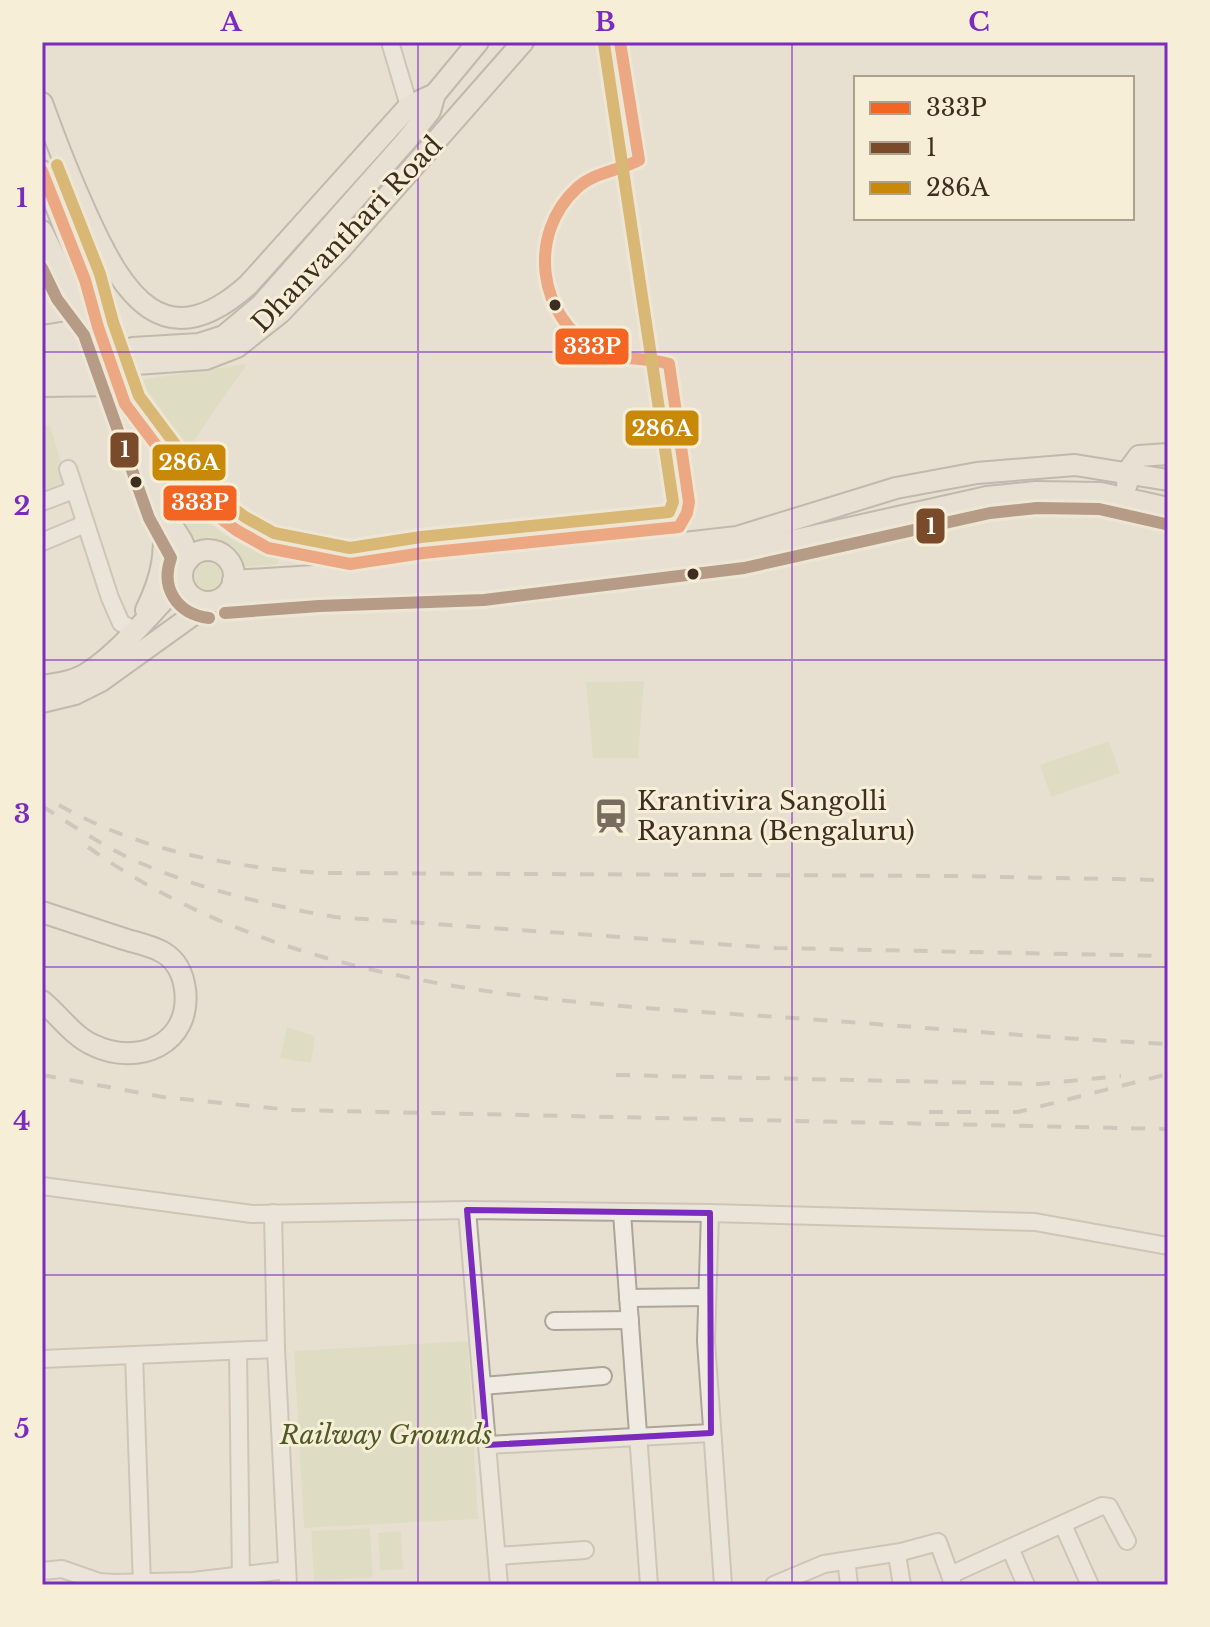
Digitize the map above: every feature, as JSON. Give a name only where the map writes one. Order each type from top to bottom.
[{"type":"main road","name":"Dhanvanthari Road","points":[[478,42],[435,94],[430,111],[415,114],[272,295],[224,336],[134,356],[206,359],[237,347],[280,313],[340,250],[523,42]]},
{"type":"main road","points":[[42,103],[66,169],[107,258],[127,289],[143,305],[166,317],[189,318],[226,305],[415,114]]},
{"type":"main road","points":[[42,171],[85,280],[96,346]]},
{"type":"main road","points":[[52,197],[70,206],[105,275],[116,285],[127,289]]},
{"type":"main road","points":[[42,231],[96,346],[118,385],[164,513],[182,541],[189,559]]},
{"type":"main road","points":[[42,336],[96,346]]},
{"type":"main road","points":[[42,349],[96,346]]},
{"type":"main road","points":[[42,366],[96,346]]},
{"type":"main road","points":[[42,386],[118,385]]},
{"type":"main road","points":[[1124,498],[1128,471],[1139,456],[1168,454]]},
{"type":"main road","points":[[223,593],[228,561],[221,555],[204,551],[189,559],[182,580],[184,588],[195,599],[223,593],[737,537],[896,488],[953,476],[1075,465],[1128,471],[1168,480]]},
{"type":"main road","points":[[42,686],[81,677],[136,636],[223,593],[482,584],[742,552],[987,497],[1036,492],[1076,491],[1168,508]]},
{"type":"main road","points":[[42,702],[62,699],[114,673],[136,636],[162,575],[164,513]]},
{"type":"main road","points":[[136,636],[182,580]]},
{"type":"main road","points":[[42,912],[165,953],[173,960],[184,982],[186,1001],[181,1025],[170,1039],[145,1051],[123,1052],[93,1045],[52,1016],[42,1001]]},
{"type":"street","points":[[390,42],[415,114]]},
{"type":"street","points":[[68,469],[121,623],[136,636]]},
{"type":"street","points":[[42,502],[74,490]]},
{"type":"street","points":[[42,542],[85,524]]},
{"type":"street","points":[[42,1186],[252,1214],[467,1210],[1035,1222],[1168,1246]]},
{"type":"street","points":[[467,1210],[499,1585]]},
{"type":"street","points":[[42,1571],[62,1569],[99,1582],[142,1584],[288,1577],[276,1349],[273,1213]]},
{"type":"street","points":[[622,1213],[649,1585]]},
{"type":"street","points":[[710,1213],[706,1341],[723,1585]]},
{"type":"street","points":[[628,1298],[707,1297]]},
{"type":"street","points":[[554,1321],[630,1320]]},
{"type":"street","points":[[42,1359],[276,1349]]},
{"type":"street","points":[[238,1351],[241,1579]]},
{"type":"street","points":[[134,1355],[142,1584]]},
{"type":"street","points":[[482,1386],[603,1376]]},
{"type":"street","points":[[487,1445],[711,1433]]},
{"type":"street","points":[[775,1585],[824,1564],[901,1552],[931,1542],[938,1542],[951,1580],[1010,1548],[1106,1506],[1127,1541]]},
{"type":"street","points":[[1063,1525],[1090,1585]]},
{"type":"street","points":[[1010,1548],[1026,1585]]},
{"type":"street","points":[[497,1556],[585,1550]]},
{"type":"street","points":[[898,1561],[902,1585]]},
{"type":"street","points":[[847,1567],[849,1585]]},
{"type":"highlighted area","points":[[467,1210],[710,1213],[711,1433],[487,1445]]},
{"type":"green space","points":[[247,364],[183,456],[184,467],[140,412],[131,381]]},
{"type":"green space","points":[[50,425],[68,486],[42,495],[42,427]]},
{"type":"green space","points":[[166,477],[215,528],[244,546],[279,557],[278,564],[244,567],[235,552],[211,537],[188,544]]},
{"type":"green space","points":[[208,560],[219,564],[223,575],[219,586],[208,590],[197,586],[193,575],[197,564]]},
{"type":"green space","points":[[644,681],[638,758],[593,758],[586,682]]},
{"type":"green space","points":[[1109,741],[1120,773],[1051,797],[1040,765]]},
{"type":"green space","points":[[287,1027],[315,1036],[311,1063],[280,1058]]},
{"type":"green space","name":"Railway Grounds","points":[[468,1341],[478,1519],[304,1528],[294,1351]]},
{"type":"green space","points":[[370,1528],[373,1577],[314,1581],[311,1531]]},
{"type":"green space","points":[[401,1531],[403,1569],[380,1571],[378,1533]]},
{"type":"railway","points":[[59,805],[121,834],[186,854],[253,866],[321,873],[1160,880]]},
{"type":"railway","points":[[42,806],[84,833],[151,868],[255,901],[335,917],[776,948],[1168,956]]},
{"type":"railway","points":[[88,847],[167,896],[250,933],[337,961],[427,981],[611,1005],[1168,1044]]},
{"type":"railway","points":[[929,1112],[1018,1112],[1168,1074]]},
{"type":"railway","points":[[42,1075],[163,1097],[291,1110],[1168,1129]]},
{"type":"railway","points":[[616,1075],[1039,1084],[1121,1076]]},
{"type":"transit line","name":"333P","points":[[42,171],[85,280],[125,404],[199,502],[236,530],[268,548],[350,564],[423,553],[679,527],[689,502],[669,364],[623,358],[597,350],[577,335],[562,317],[551,296],[546,274],[546,251],[551,228],[561,207],[584,183],[639,160],[620,42]]},
{"type":"transit line","name":"286A","points":[[57,165],[100,274],[139,396],[210,491],[245,517],[274,533],[350,548],[421,537],[669,512],[673,502],[604,44]]},
{"type":"transit line","name":"1","points":[[42,268],[57,299],[84,335],[149,518],[171,558],[168,579],[174,598],[188,611],[209,618]]},
{"type":"transit line","name":"1","points":[[225,613],[484,600],[744,568],[990,513],[1037,508],[1099,509],[1165,524]]},
{"type":"place","name":"Krantivira Sangolli Rayanna (Bengaluru)","points":[[611,816]]}]
